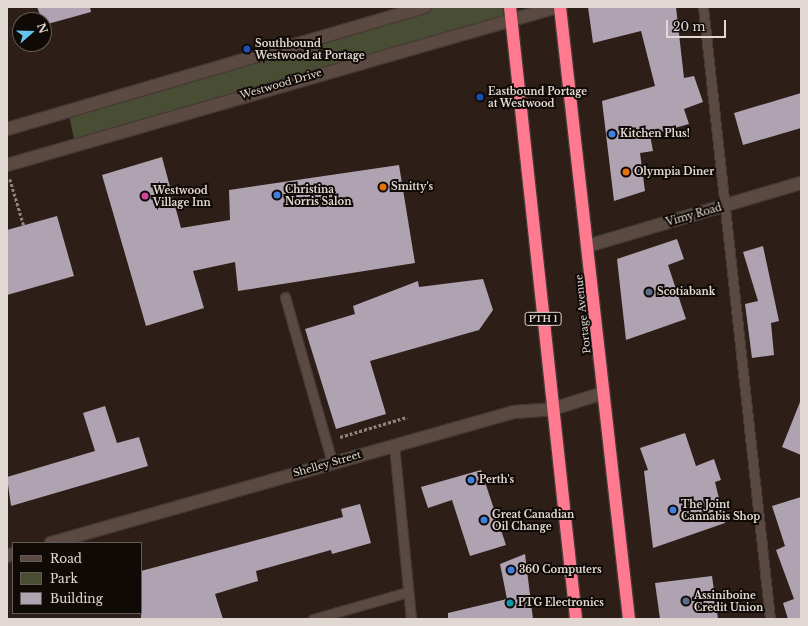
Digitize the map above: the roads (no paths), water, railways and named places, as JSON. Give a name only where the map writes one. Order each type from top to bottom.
[{"type":"highway","name":"Portage Avenue","points":[[558,7],[587,246],[629,619]]},
{"type":"highway","name":"PTH 1","points":[[510,13],[576,619]]},
{"type":"street","points":[[7,129],[425,7]]},
{"type":"street","name":"Westwood Drive","points":[[8,170],[510,13],[558,7]]},
{"type":"street","name":"Vimy Road","points":[[587,246],[801,183]]},
{"type":"street","name":"Shelley Street","points":[[54,542],[332,462],[514,412],[553,409],[603,393]]},
{"type":"lane","points":[[703,7],[770,619]]},
{"type":"lane","points":[[285,297],[332,462]]},
{"type":"lane","points":[[394,445],[411,619]]},
{"type":"lane","points":[[313,619],[408,592]]},
{"type":"place","name":"Southbound Westwood at Portage","points":[[247,49]]},
{"type":"place","name":"Eastbound Portage at Westwood","points":[[480,97]]},
{"type":"place","name":"Kitchen Plus!","points":[[612,134]]},
{"type":"place","name":"Olympia Diner","points":[[626,172]]},
{"type":"place","name":"Smitty's","points":[[383,187]]},
{"type":"place","name":"Christina Norris Salon","points":[[277,195]]},
{"type":"place","name":"Westwood Village Inn","points":[[145,196]]},
{"type":"place","name":"Scotiabank","points":[[649,292]]},
{"type":"place","name":"Perth's","points":[[471,480]]},
{"type":"place","name":"The Joint Cannabis Shop","points":[[673,510]]},
{"type":"place","name":"Great Canadian Oil Change","points":[[484,520]]},
{"type":"place","name":"360 Computers","points":[[511,570]]},
{"type":"place","name":"Assiniboine Credit Union","points":[[686,601]]},
{"type":"place","name":"PTG Electronics","points":[[510,603]]}]
